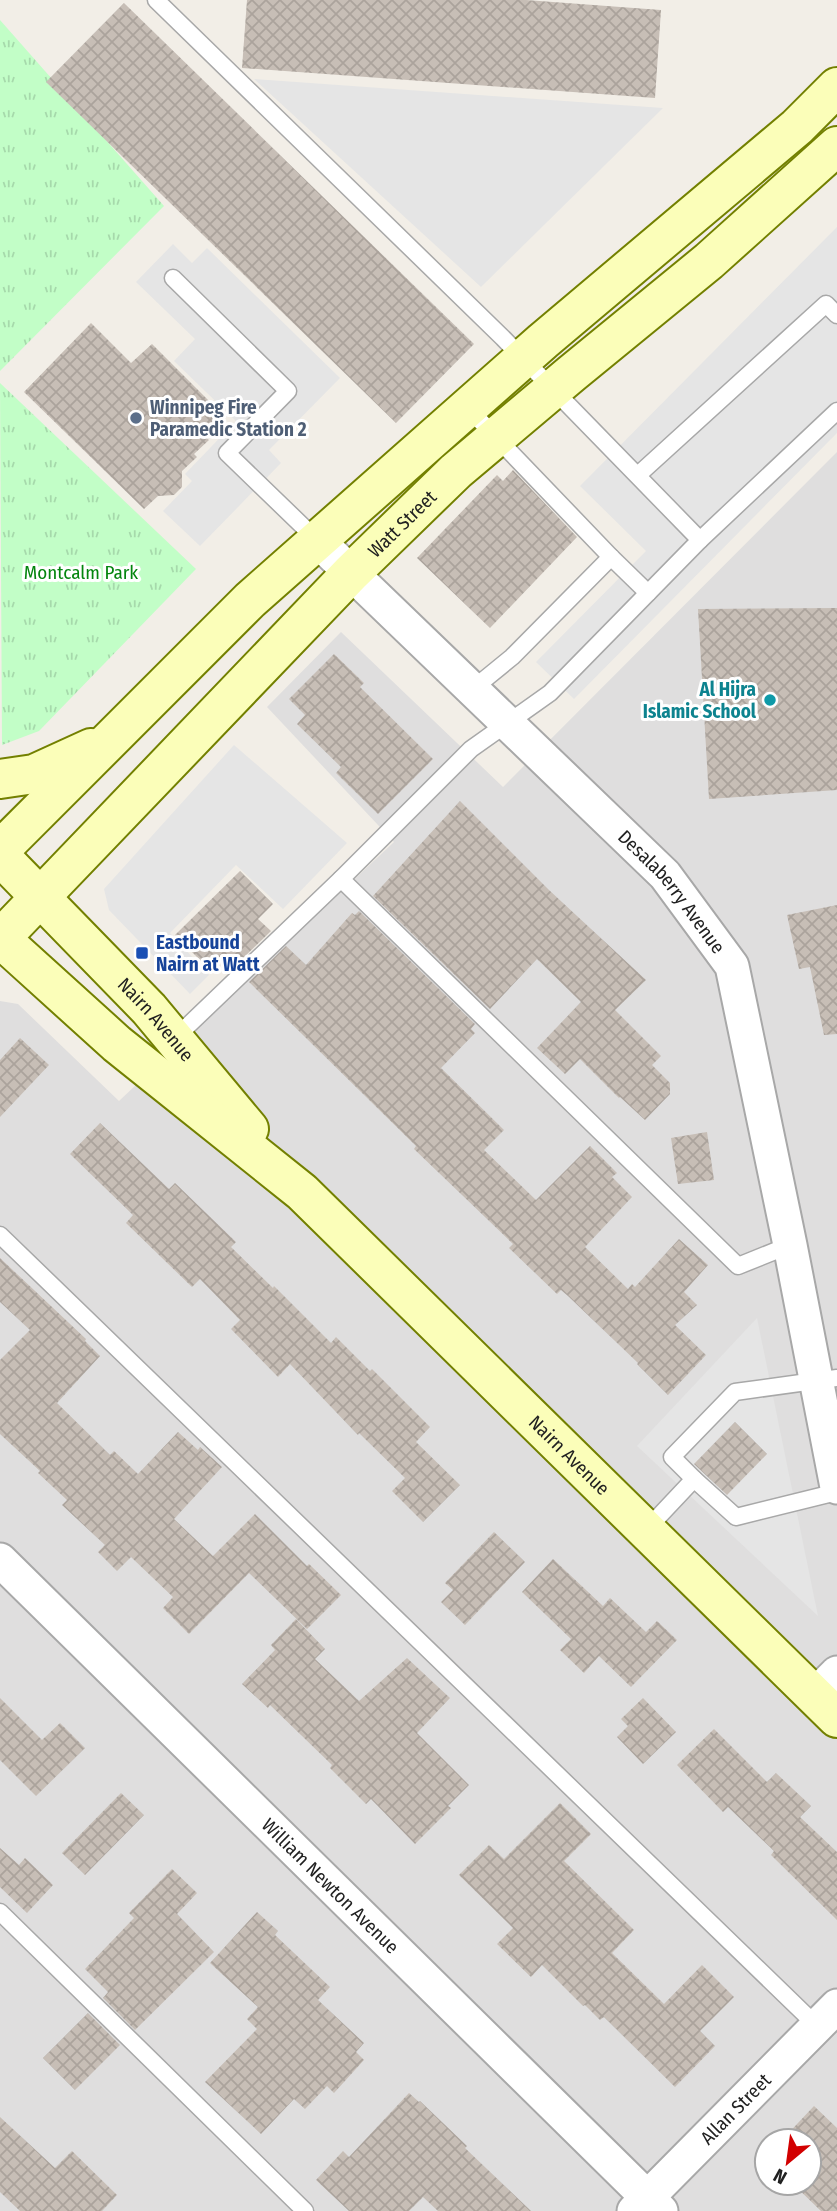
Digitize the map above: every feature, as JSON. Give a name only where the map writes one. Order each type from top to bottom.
[{"type":"main road","points":[[0,850],[250,600],[467,407],[797,127],[837,87]]},
{"type":"main road","name":"Watt Street","points":[[0,938],[351,573],[456,471],[709,261],[837,146]]},
{"type":"main road","points":[[0,779],[34,774],[115,736]]},
{"type":"main road","name":"Nairn Avenue","points":[[0,856],[149,1009],[302,1192],[646,1530],[829,1696]]},
{"type":"main road","name":"Nairn Avenue","points":[[0,938],[117,1044],[302,1192]]},
{"type":"street","name":"Desalaberry Avenue","points":[[317,540],[666,875],[732,965],[790,1245],[827,1380],[837,1489]]},
{"type":"street","name":"William Newton Avenue","points":[[0,1560],[647,2206]]},
{"type":"street","name":"Allan Street","points":[[647,2206],[827,2016]]},
{"type":"lane","points":[[156,0],[523,359],[700,540]]},
{"type":"lane","points":[[173,278],[288,391],[228,453],[317,540]]},
{"type":"lane","points":[[638,475],[826,304],[837,315]]},
{"type":"lane","points":[[467,407],[648,593]]},
{"type":"lane","points":[[174,1039],[341,879],[471,749],[550,692],[700,540],[837,411]]},
{"type":"lane","points":[[474,688],[512,657],[611,557]]},
{"type":"lane","points":[[341,879],[738,1266],[790,1245]]},
{"type":"lane","points":[[0,1235],[827,2016]]},
{"type":"lane","points":[[827,1380],[735,1392],[672,1457],[736,1517],[837,1489]]},
{"type":"lane","points":[[646,1530],[694,1479]]},
{"type":"lane","points":[[0,1912],[305,2211]]},
{"type":"shaded area","points":[[254,79],[663,108],[481,287]]},
{"type":"shaded area","points":[[837,227],[837,433],[574,699],[536,662],[646,551],[580,486]]},
{"type":"shaded area","points":[[173,244],[192,263],[207,248],[340,378],[269,450],[281,463],[200,546],[163,511],[192,481],[185,474],[236,421],[174,361],[195,339],[136,282]]},
{"type":"shaded area","points":[[837,452],[837,2211],[0,2211],[0,1001],[18,1004],[119,1101],[394,842],[267,707],[341,632],[503,787]]},
{"type":"shaded area","points":[[234,745],[347,843],[283,909],[236,865],[170,933],[209,975],[190,994],[109,910],[104,889]]},
{"type":"shaded area","points":[[757,1318],[818,1616],[637,1446]]},
{"type":"green space","points":[[0,20],[164,206],[0,371]]},
{"type":"green space","name":"Montcalm Park","points":[[0,383],[196,569],[39,731],[2,745]]},
{"type":"building","points":[[247,0],[526,0],[661,10],[655,98],[242,68]]},
{"type":"building","points":[[124,3],[474,344],[396,423],[46,82]]},
{"type":"building","name":"Winnipeg Fire Paramedic Station 2","points":[[91,323],[131,363],[152,344],[224,416],[219,420],[220,424],[206,437],[209,440],[194,454],[197,457],[182,471],[182,487],[174,495],[158,496],[144,509],[24,392]]},
{"type":"building","points":[[513,470],[577,537],[490,628],[417,558],[497,475],[503,481]]},
{"type":"building","name":"Al Hijra Islamic School","points":[[837,608],[837,790],[709,799],[698,609]]},
{"type":"building","points":[[334,654],[364,683],[360,687],[433,759],[378,814],[336,773],[341,767],[297,724],[305,715],[289,699]]},
{"type":"building","points":[[460,801],[549,890],[646,980],[615,1010],[661,1056],[652,1065],[670,1083],[670,1094],[645,1120],[580,1059],[565,1074],[537,1048],[581,1002],[537,959],[490,1009],[373,896]]},
{"type":"building","points":[[240,871],[273,904],[258,919],[271,931],[234,967],[222,955],[208,968],[175,935]]},
{"type":"building","points":[[837,905],[837,1034],[824,1035],[810,967],[799,969],[787,915]]},
{"type":"building","points":[[359,911],[475,1024],[471,1029],[475,1033],[441,1068],[504,1130],[484,1150],[536,1200],[590,1146],[617,1173],[612,1177],[632,1197],[585,1247],[628,1289],[632,1284],[635,1287],[679,1239],[708,1265],[684,1292],[697,1305],[675,1325],[706,1355],[668,1395],[568,1296],[561,1290],[557,1294],[509,1248],[513,1244],[414,1149],[416,1146],[249,982],[286,946],[306,965],[352,913],[355,915]]},
{"type":"building","points":[[20,1038],[49,1065],[0,1117],[0,1060]]},
{"type":"building","points":[[100,1123],[169,1189],[175,1183],[236,1242],[231,1247],[273,1288],[274,1286],[331,1343],[336,1337],[430,1427],[416,1442],[460,1485],[423,1522],[392,1491],[405,1478],[359,1433],[358,1435],[290,1364],[278,1377],[231,1329],[240,1320],[200,1279],[192,1287],[126,1223],[133,1215],[70,1154]]},
{"type":"building","points":[[707,1132],[714,1180],[678,1184],[671,1138]]},
{"type":"building","points":[[0,1258],[86,1339],[100,1356],[57,1403],[110,1455],[114,1451],[138,1474],[178,1432],[198,1450],[200,1447],[222,1467],[174,1519],[213,1556],[255,1514],[307,1566],[309,1564],[341,1595],[307,1629],[249,1573],[189,1634],[163,1608],[173,1597],[131,1557],[117,1571],[98,1552],[105,1545],[62,1505],[67,1500],[0,1434],[0,1360],[30,1330],[0,1302]]},
{"type":"building","points":[[735,1422],[767,1454],[727,1495],[694,1464]]},
{"type":"building","points":[[494,1532],[525,1562],[465,1625],[441,1602],[453,1590],[445,1583]]},
{"type":"building","points":[[553,1559],[603,1606],[610,1598],[646,1632],[657,1621],[677,1640],[631,1687],[599,1656],[584,1673],[560,1650],[571,1639],[522,1592]]},
{"type":"building","points":[[296,1619],[325,1649],[315,1659],[359,1701],[407,1658],[450,1698],[417,1733],[469,1785],[448,1806],[451,1808],[415,1844],[371,1799],[366,1804],[330,1768],[332,1765],[270,1705],[268,1708],[242,1684],[275,1650],[271,1645]]},
{"type":"building","points":[[0,1698],[42,1740],[60,1723],[85,1748],[36,1796],[0,1760]]},
{"type":"building","points":[[643,1698],[676,1732],[643,1764],[617,1737],[628,1726],[621,1719]]},
{"type":"building","points":[[714,1729],[767,1782],[776,1773],[811,1806],[800,1817],[837,1852],[837,1920],[771,1855],[774,1851],[728,1807],[723,1812],[677,1765]]},
{"type":"building","points":[[121,1793],[144,1815],[85,1875],[62,1853]]},
{"type":"building","points":[[560,1803],[591,1834],[564,1861],[634,1930],[612,1953],[664,2004],[702,1965],[734,1997],[700,2031],[715,2046],[675,2087],[604,2017],[600,2020],[583,2006],[542,1965],[531,1977],[497,1944],[513,1928],[459,1875],[489,1845],[504,1859]]},
{"type":"building","points":[[0,1848],[19,1865],[25,1858],[53,1885],[27,1913],[0,1887]]},
{"type":"building","points":[[172,1869],[197,1893],[177,1914],[214,1952],[135,2030],[103,1998],[108,1992],[85,1969],[134,1918],[129,1913]]},
{"type":"building","points":[[257,1912],[278,1931],[275,1935],[330,1987],[318,2000],[364,2043],[356,2052],[364,2060],[334,2093],[327,2086],[305,2109],[294,2099],[261,2134],[205,2082],[257,2029],[247,2019],[258,2007],[210,1963]]},
{"type":"building","points":[[88,2013],[120,2045],[75,2090],[43,2058]]},
{"type":"building","points":[[409,2093],[467,2146],[465,2148],[531,2211],[438,2211],[423,2197],[409,2211],[349,2211],[316,2180],[343,2151],[349,2157]]},
{"type":"building","points":[[814,2106],[837,2128],[837,2211],[821,2211],[806,2197],[823,2197],[823,2127],[794,2127]]},
{"type":"building","points":[[0,2117],[55,2168],[72,2151],[117,2195],[102,2211],[20,2211],[0,2192]]},
{"type":"place","name":"Winnipeg Fire Paramedic Station 2","points":[[136,418]]},
{"type":"place","name":"Al Hijra Islamic School","points":[[770,700]]},
{"type":"place","name":"Eastbound Nairn at Watt","points":[[142,953]]}]
